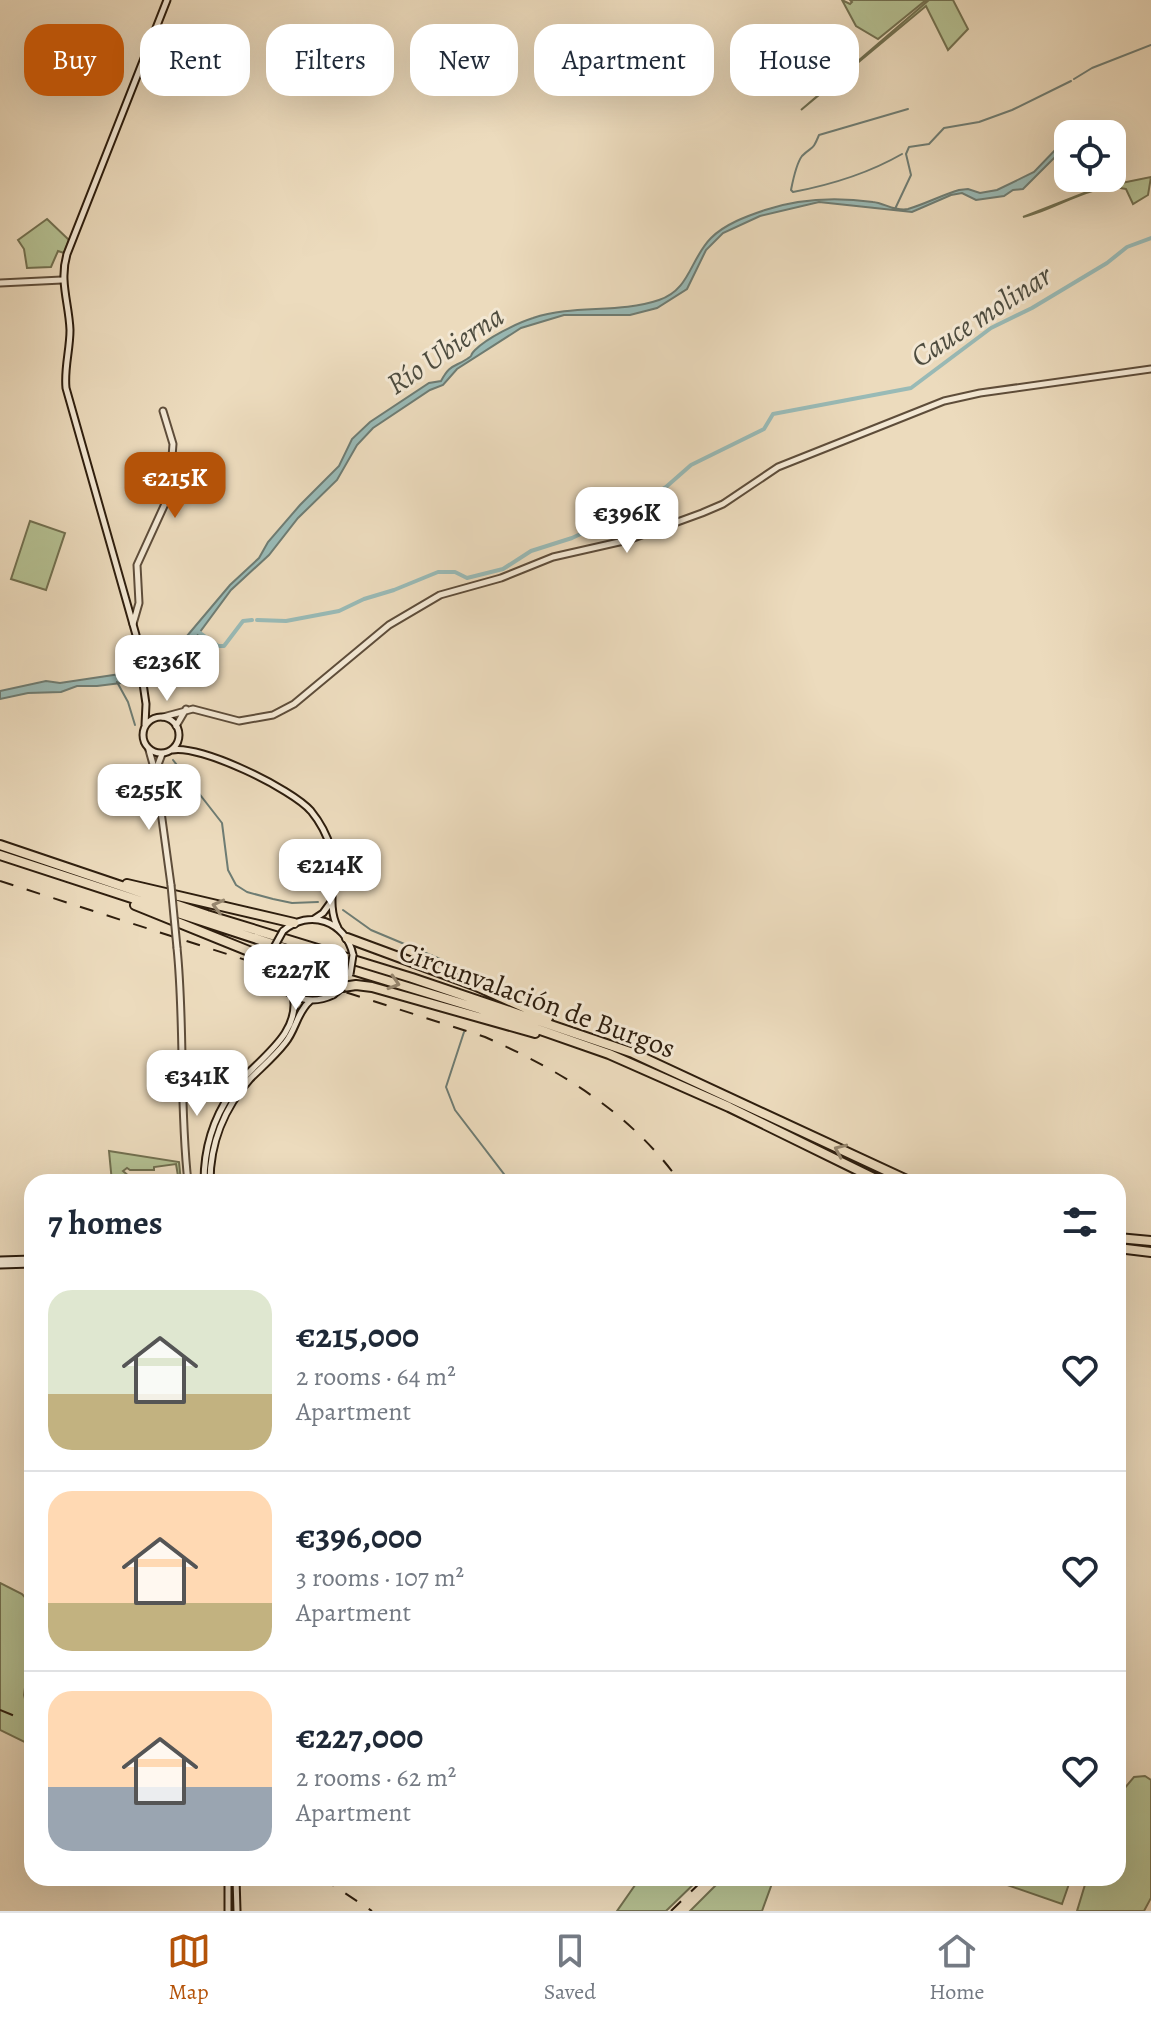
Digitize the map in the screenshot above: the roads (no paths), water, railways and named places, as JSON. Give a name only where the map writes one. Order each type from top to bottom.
[{"type":"highway","name":"Circunvalación de Burgos","points":[[0,845],[63,872],[609,1054],[717,1101],[866,1174]]},
{"type":"highway","name":"Circunvalación de Burgos","points":[[0,855],[412,978],[633,1053],[894,1174]]},
{"type":"highway","points":[[63,872],[294,923]]},
{"type":"highway","points":[[63,872],[271,958]]},
{"type":"highway","points":[[347,938],[474,985],[633,1053]]},
{"type":"highway","points":[[343,987],[372,987],[609,1054]]},
{"type":"highway","points":[[1126,1239],[1151,1241]]},
{"type":"highway","points":[[1126,1249],[1151,1252]]},
{"type":"main road","points":[[167,0],[67,254],[62,280],[70,329],[66,388],[133,625],[141,666],[146,704],[143,739],[156,775],[183,1001],[182,1113],[187,1174]]},
{"type":"main road","points":[[0,283],[62,280]]},
{"type":"main road","points":[[145,725],[186,709],[198,709],[239,721],[273,715],[294,704],[389,625],[449,591],[501,578],[553,557],[628,540],[702,513],[723,504],[778,467],[944,401],[980,393],[1151,369]]},
{"type":"main road","points":[[133,625],[139,603],[137,565],[169,495],[173,444],[163,411]]},
{"type":"main road","points":[[146,704],[150,711],[176,726],[179,735],[196,750]]},
{"type":"main road","points":[[176,726],[186,709]]},
{"type":"main road","points":[[172,750],[179,735]]},
{"type":"main road","points":[[156,775],[157,762],[162,754],[181,748],[196,750],[289,793],[311,811],[332,853],[332,914],[338,928]]},
{"type":"main road","points":[[149,750],[162,754]]},
{"type":"main road","points":[[314,919],[323,913],[333,898]]},
{"type":"main road","points":[[211,1174],[213,1149],[226,1114],[248,1082],[286,1043],[304,1006],[310,1001],[333,995],[343,987],[350,974],[353,955],[347,938],[326,921],[314,919],[294,923],[283,931],[271,958],[274,976],[282,987],[310,1001]]},
{"type":"main road","points":[[205,1174],[206,1153],[218,1116],[236,1086],[272,1050],[288,1028],[294,1013],[293,995]]},
{"type":"main road","points":[[0,1263],[24,1262]]},
{"type":"main road","points":[[228,1886],[228,1911]]},
{"type":"main road","points":[[236,1886],[237,1911]]},
{"type":"water","points":[[1054,151],[1054,158],[1023,189],[1013,190],[1004,196],[976,200],[962,193],[912,212],[819,202],[760,216],[723,233],[706,250],[687,289],[657,308],[630,315],[564,315],[521,328],[457,369],[443,385],[430,390],[373,428],[357,445],[337,480],[298,518],[269,555],[231,590],[177,663],[164,673],[137,681],[77,686],[61,692],[28,693],[0,699],[0,691],[46,681],[60,683],[160,668],[230,585],[259,558],[268,542],[300,505],[339,466],[352,439],[370,422],[429,383],[441,381],[449,369],[502,331],[549,314],[628,307],[659,300],[684,282],[711,238],[729,225],[765,210],[805,201],[846,199],[904,210],[959,190],[980,193],[997,190],[1034,172]]},
{"type":"waterway","points":[[1074,79],[1092,68],[1151,45]]},
{"type":"waterway","points":[[895,209],[911,175],[906,154],[909,147],[929,144],[944,128],[979,122],[1012,110],[1071,81]]},
{"type":"waterway","points":[[902,154],[849,178],[791,190],[800,159],[819,135],[908,109]]},
{"type":"waterway","name":"Cauce molinar","points":[[257,620],[286,621],[339,611],[438,572],[455,572],[467,578],[503,569],[531,551],[572,538],[604,523],[666,487],[691,465],[764,429],[773,414],[911,388],[991,328],[1032,308],[1107,263],[1127,247],[1151,238]]},
{"type":"waterway","name":"Cauce molinar","points":[[197,631],[218,646],[224,646],[243,621],[252,620]]},
{"type":"waterway","points":[[117,682],[128,702],[135,725]]},
{"type":"waterway","points":[[173,760],[222,823],[228,870],[236,885],[247,892],[292,903],[318,902]]},
{"type":"waterway","points":[[343,910],[371,930],[476,974],[481,977],[481,982]]},
{"type":"waterway","points":[[464,1032],[446,1087],[455,1110],[504,1174]]},
{"type":"railway","points":[[0,881],[485,1037],[567,1079],[617,1114],[674,1174]]},
{"type":"railway","points":[[0,1710],[24,1720]]},
{"type":"railway","points":[[334,1886],[372,1911]]},
{"type":"railway","points":[[671,1911],[697,1886]]},
{"type":"water label","name":"Río Ubierna","points":[[445,350]]}]
